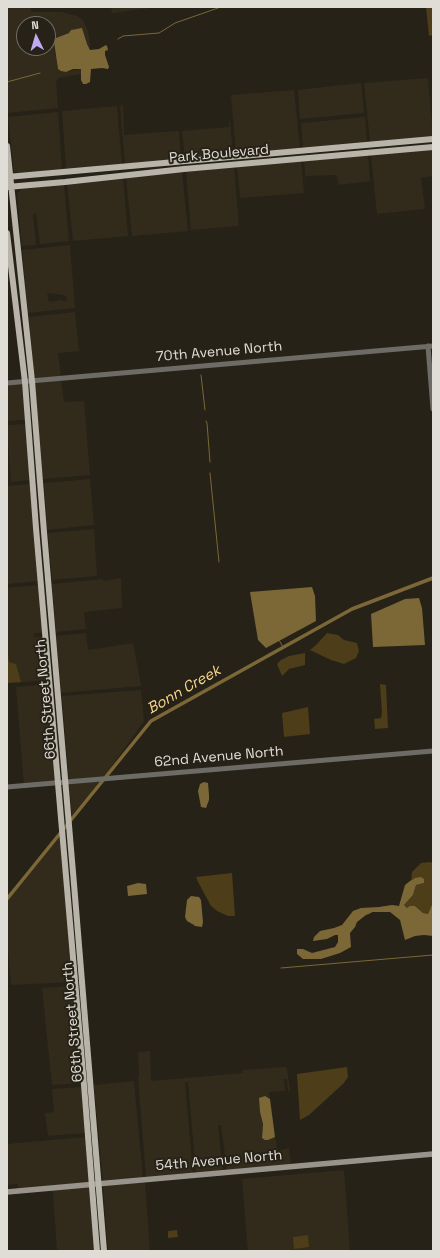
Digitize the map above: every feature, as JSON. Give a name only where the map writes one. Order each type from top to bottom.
[{"type":"main road","points":[[416,149],[422,144],[431,143],[433,140]]},
{"type":"main road","name":"Park Boulevard","points":[[9,177],[433,140]]},
{"type":"main road","name":"66th Street North","points":[[7,146],[9,187],[32,381],[43,525],[66,782],[85,1020],[92,1185],[97,1251]]},
{"type":"main road","name":"Park Boulevard","points":[[9,187],[184,169],[433,147]]},
{"type":"main road","name":"66th Street North","points":[[7,233],[25,382],[75,984],[81,1047],[87,1084]]},
{"type":"main road","points":[[71,937],[75,942],[78,975],[82,982]]},
{"type":"main road","points":[[75,984],[79,989],[82,1016],[85,1020]]},
{"type":"main road","points":[[87,1084],[86,1088],[90,1113],[93,1119],[104,1251]]},
{"type":"main road","name":"54th Avenue North","points":[[7,1192],[433,1154]]},
{"type":"main road","points":[[96,1242],[100,1246],[101,1251]]},
{"type":"street","name":"70th Avenue North","points":[[7,383],[431,346]]},
{"type":"street","points":[[431,346],[433,409]]},
{"type":"street","name":"62nd Avenue North","points":[[7,787],[433,751]]},
{"type":"shaded area","points":[[7,7],[31,7],[31,12],[62,12],[77,16],[83,20],[88,31],[90,49],[82,29],[74,29],[69,33],[56,38],[56,16],[16,16],[16,56],[56,56],[58,69],[66,72],[82,69],[81,74],[58,78],[56,80],[58,108],[8,113]]},
{"type":"shaded area","points":[[111,7],[158,7],[112,13]]},
{"type":"shaded area","points":[[426,7],[433,7],[433,35],[429,36]]},
{"type":"shaded area","points":[[82,28],[90,50],[99,49],[106,45],[107,46],[108,50],[105,51],[105,55],[109,67],[108,69],[91,69],[90,82],[86,84],[83,84],[81,80],[81,69],[73,69],[66,72],[58,69],[56,38],[69,33],[71,30]]},
{"type":"shaded area","points":[[428,78],[433,137],[370,142],[364,83]]},
{"type":"shaded area","points":[[361,83],[364,113],[300,119],[298,90]]},
{"type":"shaded area","points":[[294,90],[300,148],[236,154],[231,95]]},
{"type":"shaded area","points":[[117,106],[122,164],[66,169],[62,111]]},
{"type":"shaded area","points":[[120,106],[123,106],[124,135],[179,131],[181,159],[125,164]]},
{"type":"shaded area","points":[[58,112],[62,169],[20,173],[14,171],[8,117]]},
{"type":"shaded area","points":[[229,113],[233,154],[185,159],[182,131],[229,127]]},
{"type":"shaded area","points":[[365,117],[367,142],[303,148],[301,123]]},
{"type":"shaded area","points":[[433,149],[433,176],[421,178],[425,209],[377,214],[371,155]]},
{"type":"shaded area","points":[[368,155],[370,181],[339,185],[336,175],[306,176],[307,193],[304,161]]},
{"type":"shaded area","points":[[301,161],[304,193],[240,198],[237,167]]},
{"type":"shaded area","points":[[234,167],[239,226],[191,230],[186,172]]},
{"type":"shaded area","points":[[182,172],[188,231],[132,236],[126,178]]},
{"type":"shaded area","points":[[123,178],[128,236],[73,241],[67,184]]},
{"type":"shaded area","points":[[64,184],[69,241],[40,244],[36,213],[33,214],[36,245],[22,246],[17,193],[23,188]]},
{"type":"shaded area","points":[[70,245],[75,308],[28,313],[22,250]],"holes":[[[49,293],[66,296],[67,299],[64,302],[62,300],[49,302],[47,295]]]},
{"type":"shaded area","points":[[75,312],[79,351],[58,353],[61,377],[34,379],[29,317]]},
{"type":"shaded area","points":[[61,380],[64,402],[84,401],[90,475],[43,479],[34,383]]},
{"type":"shaded area","points":[[22,384],[25,420],[7,421],[7,385]]},
{"type":"shaded area","points":[[26,424],[30,480],[11,482],[7,425]]},
{"type":"shaded area","points":[[90,479],[94,525],[47,530],[44,483]]},
{"type":"shaded area","points":[[31,484],[39,581],[7,584],[7,486]]},
{"type":"shaded area","points":[[94,529],[97,576],[52,580],[48,533]]},
{"type":"shaded area","points":[[121,578],[122,608],[84,612],[86,629],[56,632],[52,584],[103,579],[103,581]]},
{"type":"shaded area","points":[[39,585],[43,633],[34,633],[34,637],[44,637],[47,680],[15,683],[20,682],[9,662],[7,639],[7,588]]},
{"type":"shaded area","points":[[312,587],[315,596],[316,621],[266,648],[258,640],[250,592]]},
{"type":"shaded area","points":[[419,598],[422,608],[425,645],[373,647],[371,614],[405,599]]},
{"type":"shaded area","points":[[86,633],[88,650],[133,643],[141,686],[61,693],[56,636]]},
{"type":"shaded area","points":[[327,633],[338,635],[344,640],[357,643],[359,651],[356,658],[344,664],[331,660],[310,650]]},
{"type":"shaded area","points":[[7,639],[9,662],[16,664],[21,682],[7,683]]},
{"type":"shaded area","points":[[305,653],[305,665],[289,669],[282,676],[277,664],[281,660],[289,656]]},
{"type":"shaded area","points":[[47,684],[56,781],[24,784],[16,687]]},
{"type":"shaded area","points":[[380,684],[386,685],[388,728],[375,729],[374,719],[381,718],[382,713]]},
{"type":"shaded area","points":[[141,690],[144,721],[104,777],[69,780],[62,696]]},
{"type":"shaded area","points":[[308,707],[310,734],[284,737],[282,713]]},
{"type":"shaded area","points":[[101,781],[72,816],[69,784]]},
{"type":"shaded area","points":[[204,782],[208,783],[209,795],[206,808],[201,807],[198,791],[200,784]]},
{"type":"shaded area","points":[[60,835],[72,982],[11,985],[7,939],[7,895]]},
{"type":"shaded area","points":[[421,863],[433,863],[433,902],[428,914],[423,913],[415,906],[407,908],[404,905],[413,895],[416,885],[424,883],[424,879],[415,878],[411,880],[412,872]]},
{"type":"shaded area","points":[[232,873],[235,916],[228,916],[217,911],[211,906],[196,877]]},
{"type":"shaded area","points":[[421,877],[424,879],[424,883],[416,885],[413,895],[404,905],[407,908],[410,906],[415,906],[423,913],[428,914],[433,902],[433,936],[415,936],[405,940],[400,920],[390,912],[372,912],[357,922],[350,933],[351,947],[340,953],[321,959],[303,959],[297,954],[297,949],[303,949],[312,953],[335,947],[338,942],[338,935],[327,939],[313,941],[314,937],[320,931],[342,925],[353,911],[361,908],[392,905],[399,906],[405,885],[415,878]]},
{"type":"shaded area","points":[[138,883],[146,884],[147,894],[128,896],[127,886]]},
{"type":"shaded area","points":[[191,896],[199,897],[201,900],[202,927],[195,926],[187,921],[185,917],[187,900]]},
{"type":"shaded area","points":[[73,986],[81,1083],[52,1085],[42,988]]},
{"type":"shaded area","points":[[150,1051],[151,1081],[243,1073],[243,1070],[287,1068],[290,1091],[288,1091],[287,1079],[284,1079],[285,1091],[269,1092],[270,1099],[267,1097],[259,1098],[263,1124],[262,1134],[268,1140],[275,1137],[278,1151],[289,1148],[291,1165],[227,1171],[221,1125],[218,1125],[223,1171],[196,1173],[188,1082],[185,1082],[193,1174],[146,1178],[138,1078],[138,1052]]},
{"type":"shaded area","points":[[347,1067],[348,1077],[344,1083],[309,1115],[300,1120],[297,1074]]},
{"type":"shaded area","points":[[134,1081],[143,1178],[103,1182],[94,1085]]},
{"type":"shaded area","points":[[81,1087],[85,1133],[48,1136],[45,1113],[54,1112],[52,1089]]},
{"type":"shaded area","points":[[265,1096],[270,1099],[275,1137],[268,1140],[262,1138],[263,1124],[259,1098]]},
{"type":"shaded area","points":[[85,1137],[89,1183],[18,1189],[18,1184],[7,1185],[7,1144]]},
{"type":"shaded area","points":[[344,1170],[350,1251],[248,1251],[242,1179]]},
{"type":"shaded area","points":[[145,1182],[150,1251],[108,1251],[103,1186]]},
{"type":"shaded area","points":[[89,1187],[95,1251],[57,1251],[53,1192],[47,1190]]},
{"type":"shaded area","points":[[177,1230],[178,1237],[168,1238],[168,1231]]},
{"type":"shaded area","points":[[308,1235],[309,1247],[294,1249],[293,1237]]},
{"type":"waterway","points":[[118,39],[123,36],[159,33],[175,23],[221,7]]},
{"type":"waterway","points":[[7,82],[40,73]]},
{"type":"waterway","points":[[201,375],[205,410]]},
{"type":"waterway","points":[[206,421],[210,462]]},
{"type":"waterway","points":[[210,473],[219,562]]},
{"type":"waterway","name":"Bonn Creek","points":[[7,899],[151,721],[352,609],[433,578]]},
{"type":"waterway","points":[[279,640],[283,647]]},
{"type":"waterway","points":[[281,968],[433,955]]}]
